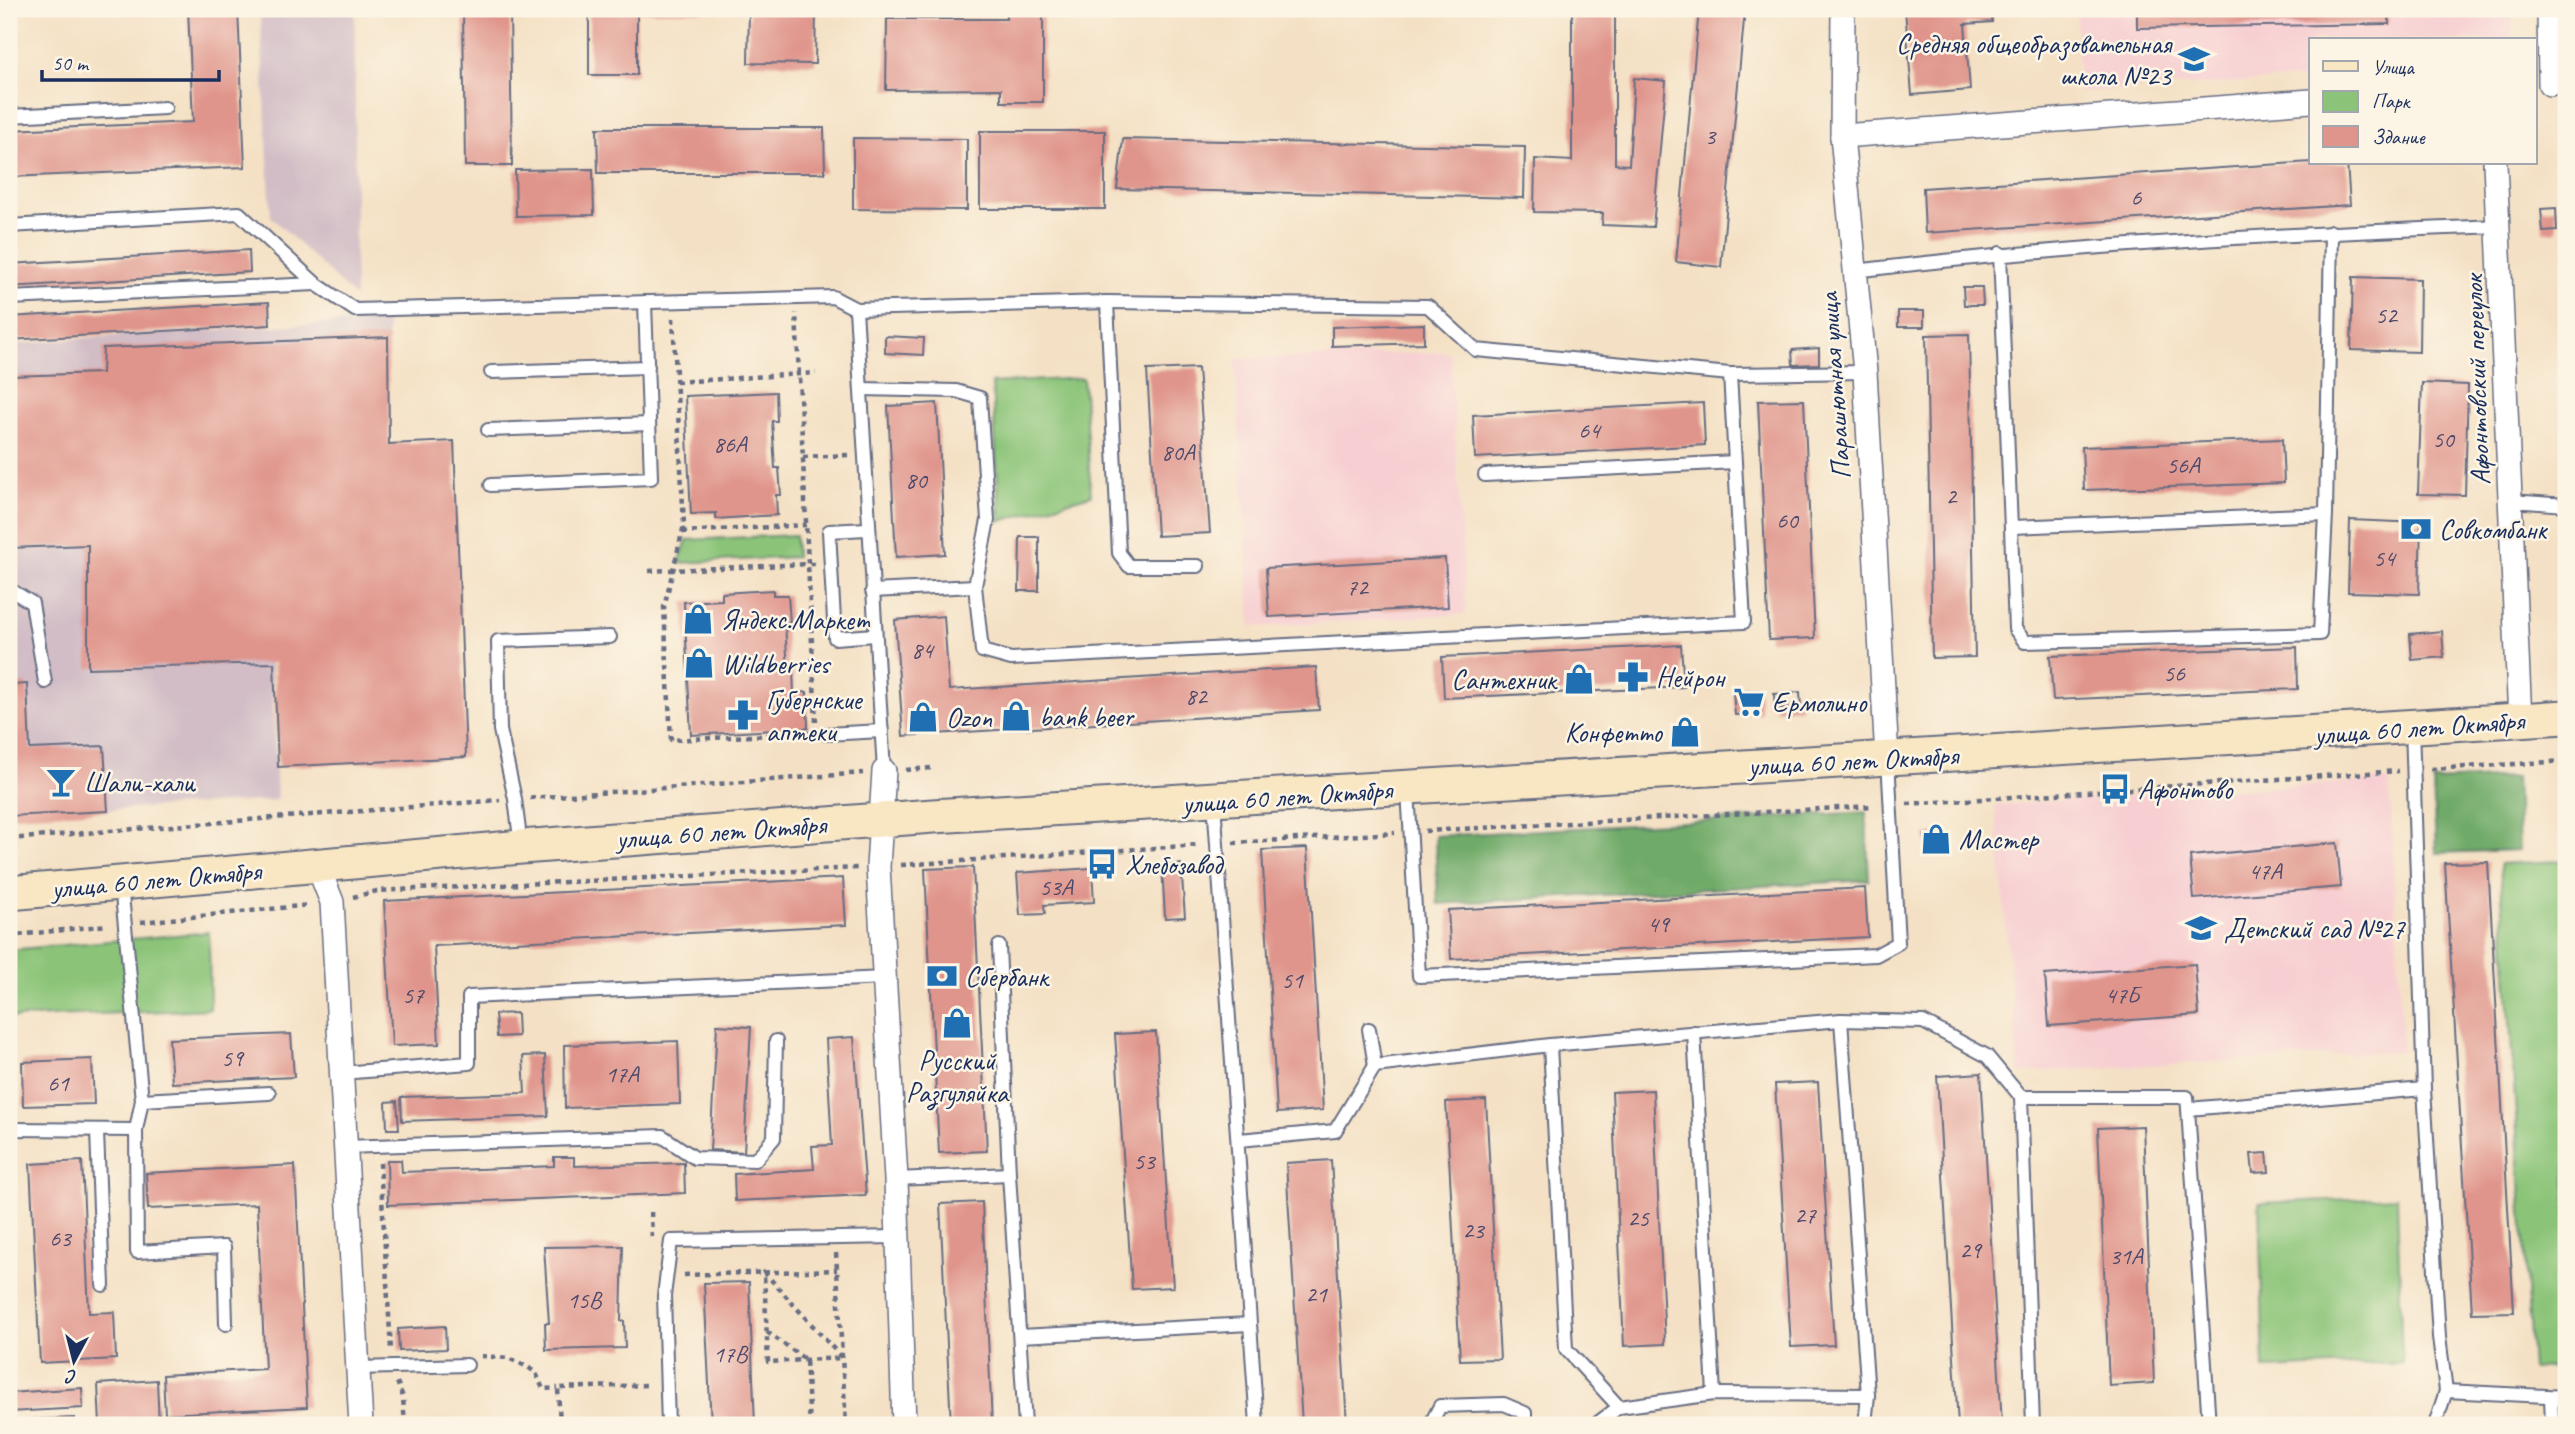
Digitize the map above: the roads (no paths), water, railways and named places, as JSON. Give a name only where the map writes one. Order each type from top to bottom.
[{"type":"main road","name":"улица 60 лет Октября","points":[[9,893],[521,846],[881,820],[2566,717]]},
{"type":"street","name":"Парашютная улица","points":[[1843,9],[1842,136],[1865,372],[1888,758]]},
{"type":"street","points":[[2549,9],[2550,86]]},
{"type":"street","points":[[1842,136],[2309,102]]},
{"type":"street","name":"Афонтовский переулок","points":[[2495,164],[2521,720]]},
{"type":"street","points":[[884,771],[878,867],[895,1179],[904,1425]]},
{"type":"street","points":[[317,864],[332,902],[361,1425]]},
{"type":"lane","points":[[9,116],[165,108]]},
{"type":"lane","points":[[9,226],[239,213],[316,284],[355,310],[833,297],[856,309],[1107,302],[1428,306],[1475,350],[1730,374],[1865,372]]},
{"type":"lane","points":[[1855,271],[2000,253],[2331,232],[2499,226]]},
{"type":"lane","points":[[2000,253],[2015,629],[2025,642],[2320,634],[2326,514],[2331,232]]},
{"type":"lane","points":[[9,298],[316,284]]},
{"type":"lane","points":[[491,485],[652,478],[645,302]]},
{"type":"lane","points":[[1107,302],[1119,553],[1129,566],[1198,566]]},
{"type":"lane","points":[[856,309],[867,529],[884,771]]},
{"type":"lane","points":[[491,372],[648,367]]},
{"type":"lane","points":[[861,389],[956,391],[980,398],[988,520],[975,586],[982,651],[1011,659],[1744,622],[1730,374]]},
{"type":"lane","points":[[488,430],[649,424]]},
{"type":"lane","points":[[1485,475],[1735,462]]},
{"type":"lane","points":[[2511,501],[2566,505]]},
{"type":"lane","points":[[2013,527],[2326,514]]},
{"type":"lane","points":[[867,529],[829,531],[835,638],[875,635]]},
{"type":"lane","points":[[872,591],[975,586]]},
{"type":"lane","points":[[9,589],[32,603],[45,682]]},
{"type":"lane","points":[[521,846],[515,799],[500,730],[498,641],[610,637]]},
{"type":"lane","points":[[2412,727],[2424,1089],[2439,1337],[2446,1391],[2435,1425]]},
{"type":"lane","points":[[826,734],[881,731]]},
{"type":"lane","points":[[1408,788],[1419,976],[1876,955],[1898,943],[1888,758]]},
{"type":"lane","points":[[1214,800],[1257,1425]]},
{"type":"lane","points":[[121,881],[123,924],[142,1100],[136,1130],[137,1252],[224,1247],[226,1324]]},
{"type":"lane","points":[[999,946],[1009,1174],[1025,1425]]},
{"type":"lane","points":[[341,1073],[469,1063],[468,997],[884,978]]},
{"type":"lane","points":[[1375,1066],[1550,1045],[1840,1020],[1923,1022],[1987,1056],[2021,1097],[2033,1425]]},
{"type":"lane","points":[[1840,1020],[1868,1395],[1865,1425]]},
{"type":"lane","points":[[1239,1140],[1335,1131],[1375,1066],[1368,1029]]},
{"type":"lane","points":[[1693,1032],[1714,1394]]},
{"type":"lane","points":[[345,1147],[662,1136],[695,1158],[755,1160],[774,1138],[776,1041]]},
{"type":"lane","points":[[1550,1045],[1566,1349],[1619,1407]]},
{"type":"lane","points":[[2188,1109],[2424,1089]]},
{"type":"lane","points":[[142,1100],[269,1093]]},
{"type":"lane","points":[[2021,1097],[2187,1097],[2209,1425]]},
{"type":"lane","points":[[9,1129],[97,1132],[136,1130]]},
{"type":"lane","points":[[97,1132],[103,1285]]},
{"type":"lane","points":[[895,1179],[1009,1174]]},
{"type":"lane","points":[[668,1425],[664,1296],[671,1241],[897,1237]]},
{"type":"lane","points":[[1020,1336],[1250,1324]]},
{"type":"lane","points":[[358,1368],[467,1365]]},
{"type":"lane","points":[[2446,1391],[2566,1397]]},
{"type":"lane","points":[[1595,1425],[1619,1407],[1714,1394],[1868,1395]]},
{"type":"lane","points":[[2551,1397],[2552,1425]]},
{"type":"lane","points":[[1430,1425],[1440,1406],[1504,1404],[1525,1413],[1525,1425]]},
{"type":"place","name":"Средняя общеобразовательная школа №23","points":[[2194,59]]},
{"type":"place","name":"Совкомбанк","points":[[2416,529]]},
{"type":"place","name":"Яндекс.Маркет","points":[[698,619]]},
{"type":"place","name":"Wildberries","points":[[699,663]]},
{"type":"place","name":"Нейрон","points":[[1633,677]]},
{"type":"place","name":"Сантехник","points":[[1579,679]]},
{"type":"place","name":"Ермолино","points":[[1749,702]]},
{"type":"place","name":"Губернские аптеки","points":[[743,715]]},
{"type":"place","name":"bank beer","points":[[1016,716]]},
{"type":"place","name":"Ozon","points":[[923,717]]},
{"type":"place","name":"Конфетто","points":[[1685,732]]},
{"type":"place","name":"Шали-хали","points":[[61,782]]},
{"type":"place","name":"Афонтово","points":[[2115,789]]},
{"type":"place","name":"Мастер","points":[[1936,839]]},
{"type":"place","name":"Хлебозавод","points":[[1102,864]]},
{"type":"place","name":"Детский сад №27","points":[[2201,928]]},
{"type":"place","name":"Сбербанк","points":[[942,976]]},
{"type":"place","name":"Русский Разгуляйка","points":[[957,1023]]}]
